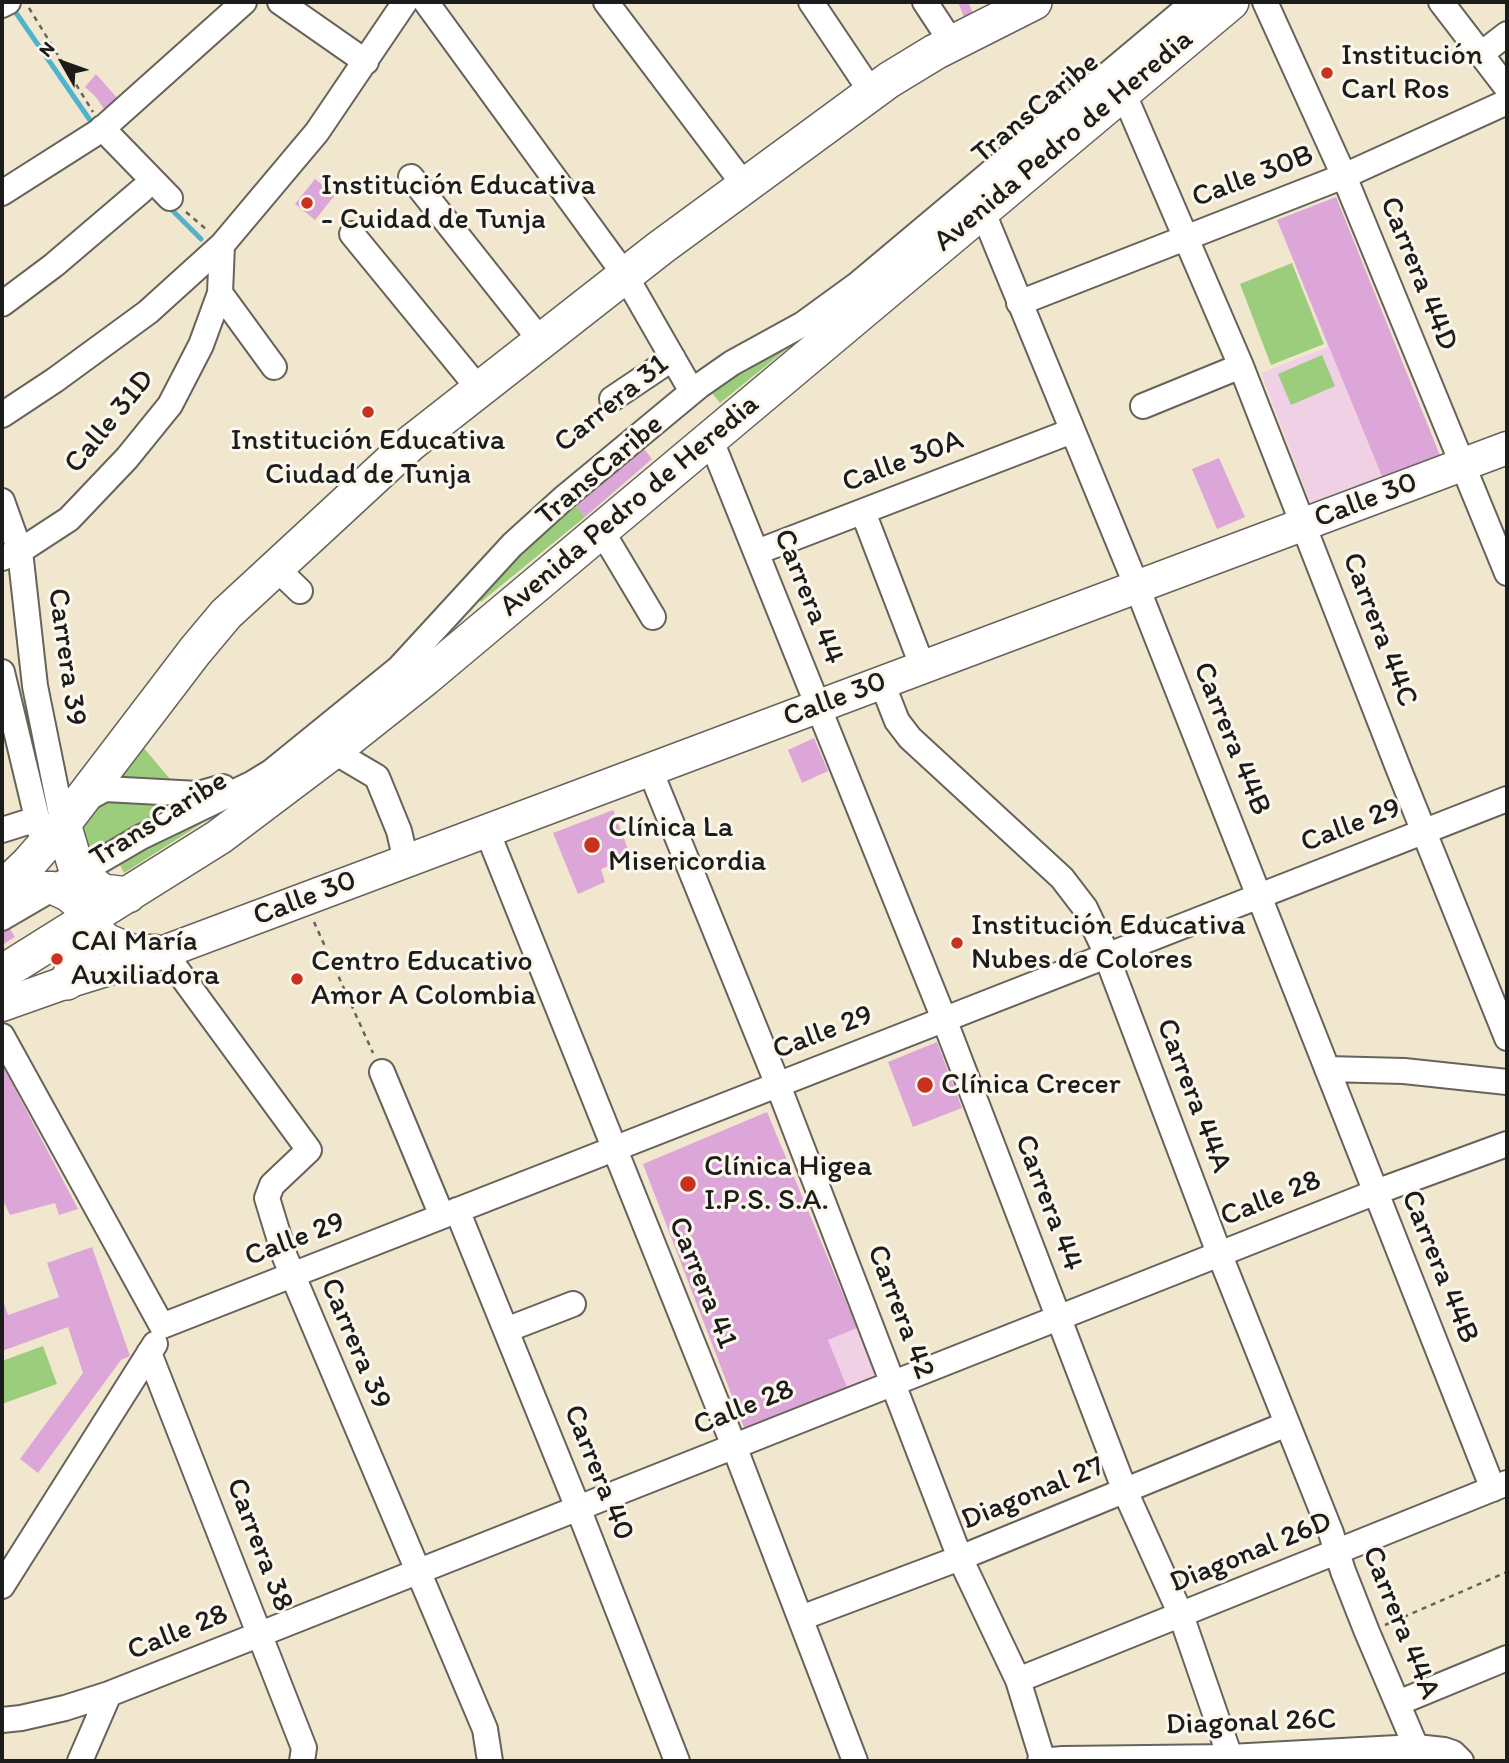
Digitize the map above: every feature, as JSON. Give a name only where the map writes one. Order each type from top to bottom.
[{"type":"highway","points":[[2,889],[235,605],[287,579],[396,456],[625,275],[872,93],[952,43],[1034,2]]},
{"type":"highway","name":"Avenida Pedro de Heredia","points":[[2,973],[89,895],[228,831],[334,751],[1230,2]]},
{"type":"highway","points":[[55,824],[89,895],[85,946],[67,982]]},
{"type":"main road","name":"Calle 30","points":[[2,1005],[164,952],[1507,449]]},
{"type":"main road","points":[[2,895],[23,888],[89,895]]},
{"type":"main road","name":"Calle 30","points":[[89,895],[107,940],[134,951],[164,952]]},
{"type":"street","points":[[2,5],[8,2]]},
{"type":"street","points":[[2,193],[98,131],[244,2]]},
{"type":"street","points":[[280,2],[366,62]]},
{"type":"street","name":"Calle 31D","points":[[2,415],[148,312],[222,245],[317,132],[405,2]]},
{"type":"street","points":[[426,2],[625,275],[687,383]]},
{"type":"street","points":[[606,2],[745,186]]},
{"type":"street","points":[[811,2],[872,93]]},
{"type":"street","points":[[925,2],[952,43]]},
{"type":"street","name":"Carrera 31","points":[[55,824],[105,789],[198,794],[255,772],[399,657],[506,535],[687,383],[718,360],[844,287],[1183,2]]},
{"type":"street","name":"TransCaribe","points":[[2,918],[89,895],[141,837],[271,772],[399,668],[493,564],[565,497],[699,386],[732,363],[803,324],[858,284],[1194,2]]},
{"type":"street","name":"TransCaribe","points":[[2,953],[89,895],[172,853],[276,781],[1213,2]]},
{"type":"street","name":"Carrera 44D","points":[[1265,2],[1344,176],[1507,573]]},
{"type":"street","points":[[1441,2],[1507,88]]},
{"type":"street","points":[[1481,54],[1507,34]]},
{"type":"street","name":"Carrera 44C","points":[[1123,92],[1241,366],[1507,1038]]},
{"type":"street","name":"Calle 30B","points":[[1020,303],[1344,176],[1507,102]]},
{"type":"street","points":[[98,131],[170,198]]},
{"type":"street","points":[[411,177],[541,341]]},
{"type":"street","points":[[2,304],[54,265],[142,190]]},
{"type":"street","name":"Carrera 44B","points":[[982,210],[1137,587],[1376,1192],[1503,1488]]},
{"type":"street","points":[[352,234],[479,389]]},
{"type":"street","name":"Calle 31D","points":[[11,554],[69,519],[127,458],[170,405],[201,345],[220,293],[222,245]]},
{"type":"street","points":[[220,293],[274,367]]},
{"type":"street","points":[[612,399],[673,358]]},
{"type":"street","points":[[1143,406],[1241,366]]},
{"type":"street","name":"Calle 30A","points":[[757,552],[1072,431]]},
{"type":"street","name":"Carrera 44","points":[[710,439],[944,1019],[1125,1490],[1181,1615],[1230,1757]]},
{"type":"street","name":"Carrera 39","points":[[2,501],[35,686],[55,824]]},
{"type":"street","points":[[863,512],[923,668]]},
{"type":"street","points":[[601,530],[653,617]]},
{"type":"street","points":[[2,672],[55,824],[2,830]]},
{"type":"street","name":"Carrera 44A","points":[[882,683],[897,721],[910,738],[1072,889],[1086,908],[1107,956],[1219,1254],[1338,1552],[1367,1632],[1416,1747]]},
{"type":"street","points":[[334,751],[377,777],[398,831],[406,861]]},
{"type":"street","name":"Carrera 42","points":[[650,770],[778,1085],[960,1558],[1018,1680],[1052,1761]]},
{"type":"street","name":"Calle 29","points":[[162,1325],[1507,799]]},
{"type":"street","name":"Carrera 41","points":[[487,831],[734,1446],[855,1761]]},
{"type":"street","name":"Carrera 39","points":[[164,952],[309,1150],[272,1185],[267,1198],[292,1275],[485,1729],[490,1761]]},
{"type":"street","points":[[2,1036],[162,1325],[158,1340],[2,1586]]},
{"type":"street","points":[[1327,1069],[1404,1071],[1507,1082]]},
{"type":"street","name":"Carrera 40","points":[[383,1072],[506,1330],[677,1761]]},
{"type":"street","name":"Calle 28","points":[[2,1720],[65,1708],[108,1694],[1376,1192],[1507,1144]]},
{"type":"street","points":[[506,1330],[573,1304]]},
{"type":"street","name":"Carrera 38","points":[[149,1353],[304,1748],[302,1761]]},
{"type":"street","name":"Diagonal 27","points":[[801,1618],[960,1558],[1287,1424]]},
{"type":"street","name":"Diagonal 26D","points":[[1018,1680],[1503,1488]]},
{"type":"street","points":[[1398,1703],[1507,1658]]},
{"type":"street","points":[[80,1761],[108,1694]]},
{"type":"street","name":"Diagonal 26C","points":[[1052,1761],[1230,1757],[1416,1747],[1444,1750],[1453,1753],[1461,1761]]},
{"type":"street","points":[[844,1761],[870,1761]]},
{"type":"path","points":[[25,2],[98,131]]},
{"type":"path","points":[[304,899],[383,1072]]},
{"type":"path","points":[[1367,1632],[1507,1572]]},
{"type":"shaded area","points":[[1336,197],[1441,458],[1313,510],[1261,373],[1328,347],[1277,220]]},
{"type":"shaded area","points":[[857,1328],[876,1375],[847,1387],[828,1340]]},
{"type":"green space","points":[[1292,263],[1324,344],[1271,365],[1240,284]]},
{"type":"green space","points":[[815,326],[720,403],[708,388]]},
{"type":"green space","points":[[1322,355],[1335,386],[1291,405],[1278,374]]},
{"type":"green space","points":[[574,503],[585,517],[481,602],[476,595]]},
{"type":"green space","points":[[137,740],[176,786],[108,782]]},
{"type":"green space","points":[[98,800],[183,802],[86,854],[78,830]]},
{"type":"green space","points":[[223,810],[124,873],[117,859]]},
{"type":"green space","points":[[43,1346],[57,1384],[2,1404],[2,1361]]},
{"type":"building","points":[[958,2],[968,2],[973,13],[964,17]]},
{"type":"building","points":[[96,74],[119,100],[104,109],[85,87]]},
{"type":"building","points":[[315,179],[335,195],[315,220],[295,204]]},
{"type":"building","points":[[1336,197],[1441,458],[1384,481],[1277,220]]},
{"type":"building","points":[[641,445],[652,459],[585,517],[574,503]]},
{"type":"building","points":[[1219,458],[1245,517],[1217,529],[1192,469]]},
{"type":"building","points":[[814,738],[828,771],[802,783],[788,750]]},
{"type":"building","name":"Clínica La Misericordia","points":[[613,810],[631,857],[601,869],[605,882],[578,894],[553,833]]},
{"type":"building","points":[[7,924],[15,937],[2,945],[2,927]]},
{"type":"building","name":"Clínica Crecer","points":[[937,1042],[962,1108],[913,1127],[888,1062]]},
{"type":"building","points":[[2,1064],[78,1209],[59,1215],[55,1203],[10,1215],[2,1198]]},
{"type":"building","points":[[767,1112],[857,1328],[828,1340],[847,1387],[745,1430],[643,1164]]},
{"type":"building","points":[[92,1247],[130,1356],[121,1360],[38,1473],[20,1459],[83,1373],[68,1327],[2,1351],[2,1298],[8,1315],[59,1297],[47,1263]]},
{"type":"waterway","points":[[12,7],[94,126]]},
{"type":"waterway","points":[[167,205],[201,239]]},
{"type":"place","name":"Institución Carl Ros","points":[[1327,73]]},
{"type":"place","name":"Institución Educativa - Cuidad de Tunja","points":[[307,203]]},
{"type":"place","name":"Institución Educativa Ciudad de Tunja","points":[[368,412]]},
{"type":"place","name":"Clínica La Misericordia","points":[[592,845]]},
{"type":"place","name":"Institución Educativa Nubes de Colores","points":[[957,943]]},
{"type":"place","name":"CAI María Auxiliadora","points":[[57,959]]},
{"type":"place","name":"Centro Educativo Amor A Colombia","points":[[297,979]]},
{"type":"place","name":"Clínica Crecer","points":[[925,1085]]},
{"type":"place","name":"Clínica Higea I.P.S. S.A.","points":[[688,1184]]}]
